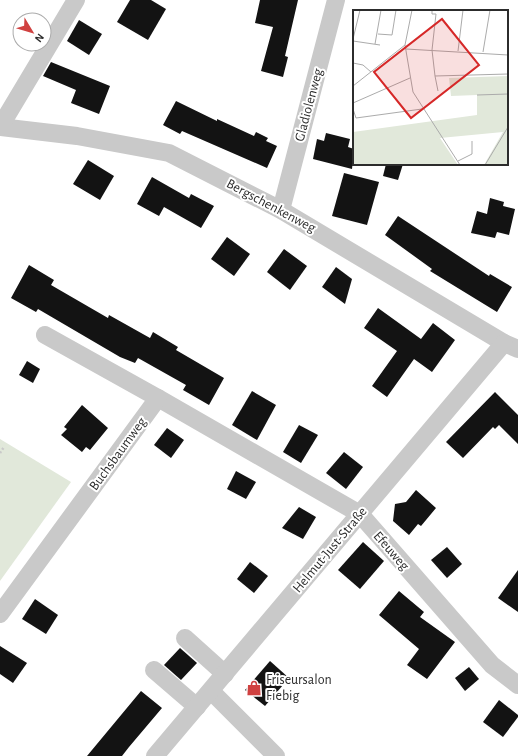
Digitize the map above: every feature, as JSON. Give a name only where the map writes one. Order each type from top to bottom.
[{"type":"street","points":[[0,127],[76,0]]},
{"type":"street","name":"Gladiolenweg","points":[[281,210],[336,0]]},
{"type":"street","name":"Bergschenkenweg","points":[[0,127],[77,136],[169,153],[281,210],[511,346]]},
{"type":"street","points":[[45,336],[158,398]]},
{"type":"street","name":"Helmut-Just-Straße","points":[[155,756],[212,691],[360,514],[511,346]]},
{"type":"street","name":"Efeuweg","points":[[158,398],[360,514],[492,665],[518,685]]},
{"type":"street","name":"Buchsbaumweg","points":[[0,614],[158,398]]},
{"type":"street","points":[[185,638],[225,674]]},
{"type":"street","points":[[154,670],[197,708]]},
{"type":"street","points":[[212,691],[276,756]]},
{"type":"path","points":[[0,454],[4,447]]},
{"type":"shaded area","points":[[0,439],[71,482],[0,581]]},
{"type":"building","points":[[130,0],[151,0],[166,9],[148,40],[117,22]]},
{"type":"building","points":[[260,0],[298,0],[285,56],[288,57],[283,77],[261,71],[273,27],[255,23]]},
{"type":"building","points":[[79,20],[102,34],[89,55],[67,41]]},
{"type":"building","points":[[51,62],[110,86],[99,114],[71,103],[76,90],[43,76]]},
{"type":"building","points":[[176,101],[217,121],[217,119],[254,136],[256,132],[268,138],[266,141],[277,146],[267,168],[182,131],[180,134],[163,125]]},
{"type":"building","points":[[326,133],[350,139],[348,147],[353,149],[352,169],[313,159],[317,139],[324,141]]},
{"type":"building","points":[[88,160],[114,176],[100,200],[73,184]]},
{"type":"building","points":[[386,165],[403,165],[398,180],[383,176]]},
{"type":"building","points":[[344,173],[379,182],[367,225],[332,216]]},
{"type":"building","points":[[152,177],[189,198],[191,194],[214,206],[201,228],[164,207],[159,216],[137,204]]},
{"type":"building","points":[[490,198],[504,202],[503,206],[515,209],[509,235],[497,232],[495,238],[471,233],[477,211],[487,214]]},
{"type":"building","points":[[398,216],[489,276],[490,274],[512,287],[497,312],[430,271],[432,269],[385,235]]},
{"type":"building","points":[[227,237],[250,254],[234,276],[211,259]]},
{"type":"building","points":[[284,249],[307,266],[290,290],[267,272]]},
{"type":"building","points":[[29,265],[54,280],[51,285],[108,318],[109,315],[150,338],[153,332],[178,347],[176,350],[224,378],[209,405],[183,390],[186,385],[138,358],[135,363],[120,357],[38,309],[36,312],[11,298]]},
{"type":"building","points":[[336,267],[352,279],[345,304],[322,287]]},
{"type":"building","points":[[378,308],[421,339],[433,323],[455,340],[432,372],[414,359],[387,397],[372,386],[397,351],[364,328]]},
{"type":"building","points":[[27,361],[40,369],[33,383],[19,375]]},
{"type":"building","points":[[252,391],[276,405],[257,440],[232,425]]},
{"type":"building","points":[[495,392],[518,415],[518,444],[499,425],[495,429],[493,427],[463,458],[446,442]]},
{"type":"building","points":[[82,405],[108,428],[90,450],[86,447],[82,452],[61,435],[67,429],[64,427]]},
{"type":"building","points":[[299,425],[318,435],[301,463],[283,452]]},
{"type":"building","points":[[167,428],[184,440],[171,458],[154,445]]},
{"type":"building","points":[[344,452],[363,467],[346,489],[326,473]]},
{"type":"building","points":[[236,471],[256,482],[246,499],[227,489]]},
{"type":"building","points":[[416,490],[436,508],[421,526],[418,524],[409,535],[393,521],[395,504],[406,502]]},
{"type":"building","points":[[299,507],[316,517],[303,539],[282,528]]},
{"type":"building","points":[[363,542],[384,561],[360,589],[338,570]]},
{"type":"building","points":[[447,547],[462,564],[447,578],[431,560]]},
{"type":"building","points":[[250,562],[268,576],[254,593],[237,579]]},
{"type":"building","points":[[518,570],[518,612],[498,598]]},
{"type":"building","points":[[399,591],[424,612],[420,617],[455,642],[427,679],[407,665],[419,649],[379,615]]},
{"type":"building","points":[[35,599],[58,615],[46,634],[22,619]]},
{"type":"building","points":[[0,646],[27,663],[13,683],[0,674]]},
{"type":"building","points":[[180,648],[197,663],[181,680],[164,665]]},
{"type":"building","points":[[270,661],[289,678],[265,706],[245,690]]},
{"type":"building","points":[[469,667],[479,679],[465,691],[455,678]]},
{"type":"building","points":[[141,691],[162,708],[122,756],[87,756]]},
{"type":"building","points":[[499,700],[518,715],[503,737],[483,722]]},
{"type":"place","name":"Friseursalon Fiebig","points":[[254,688]]}]
